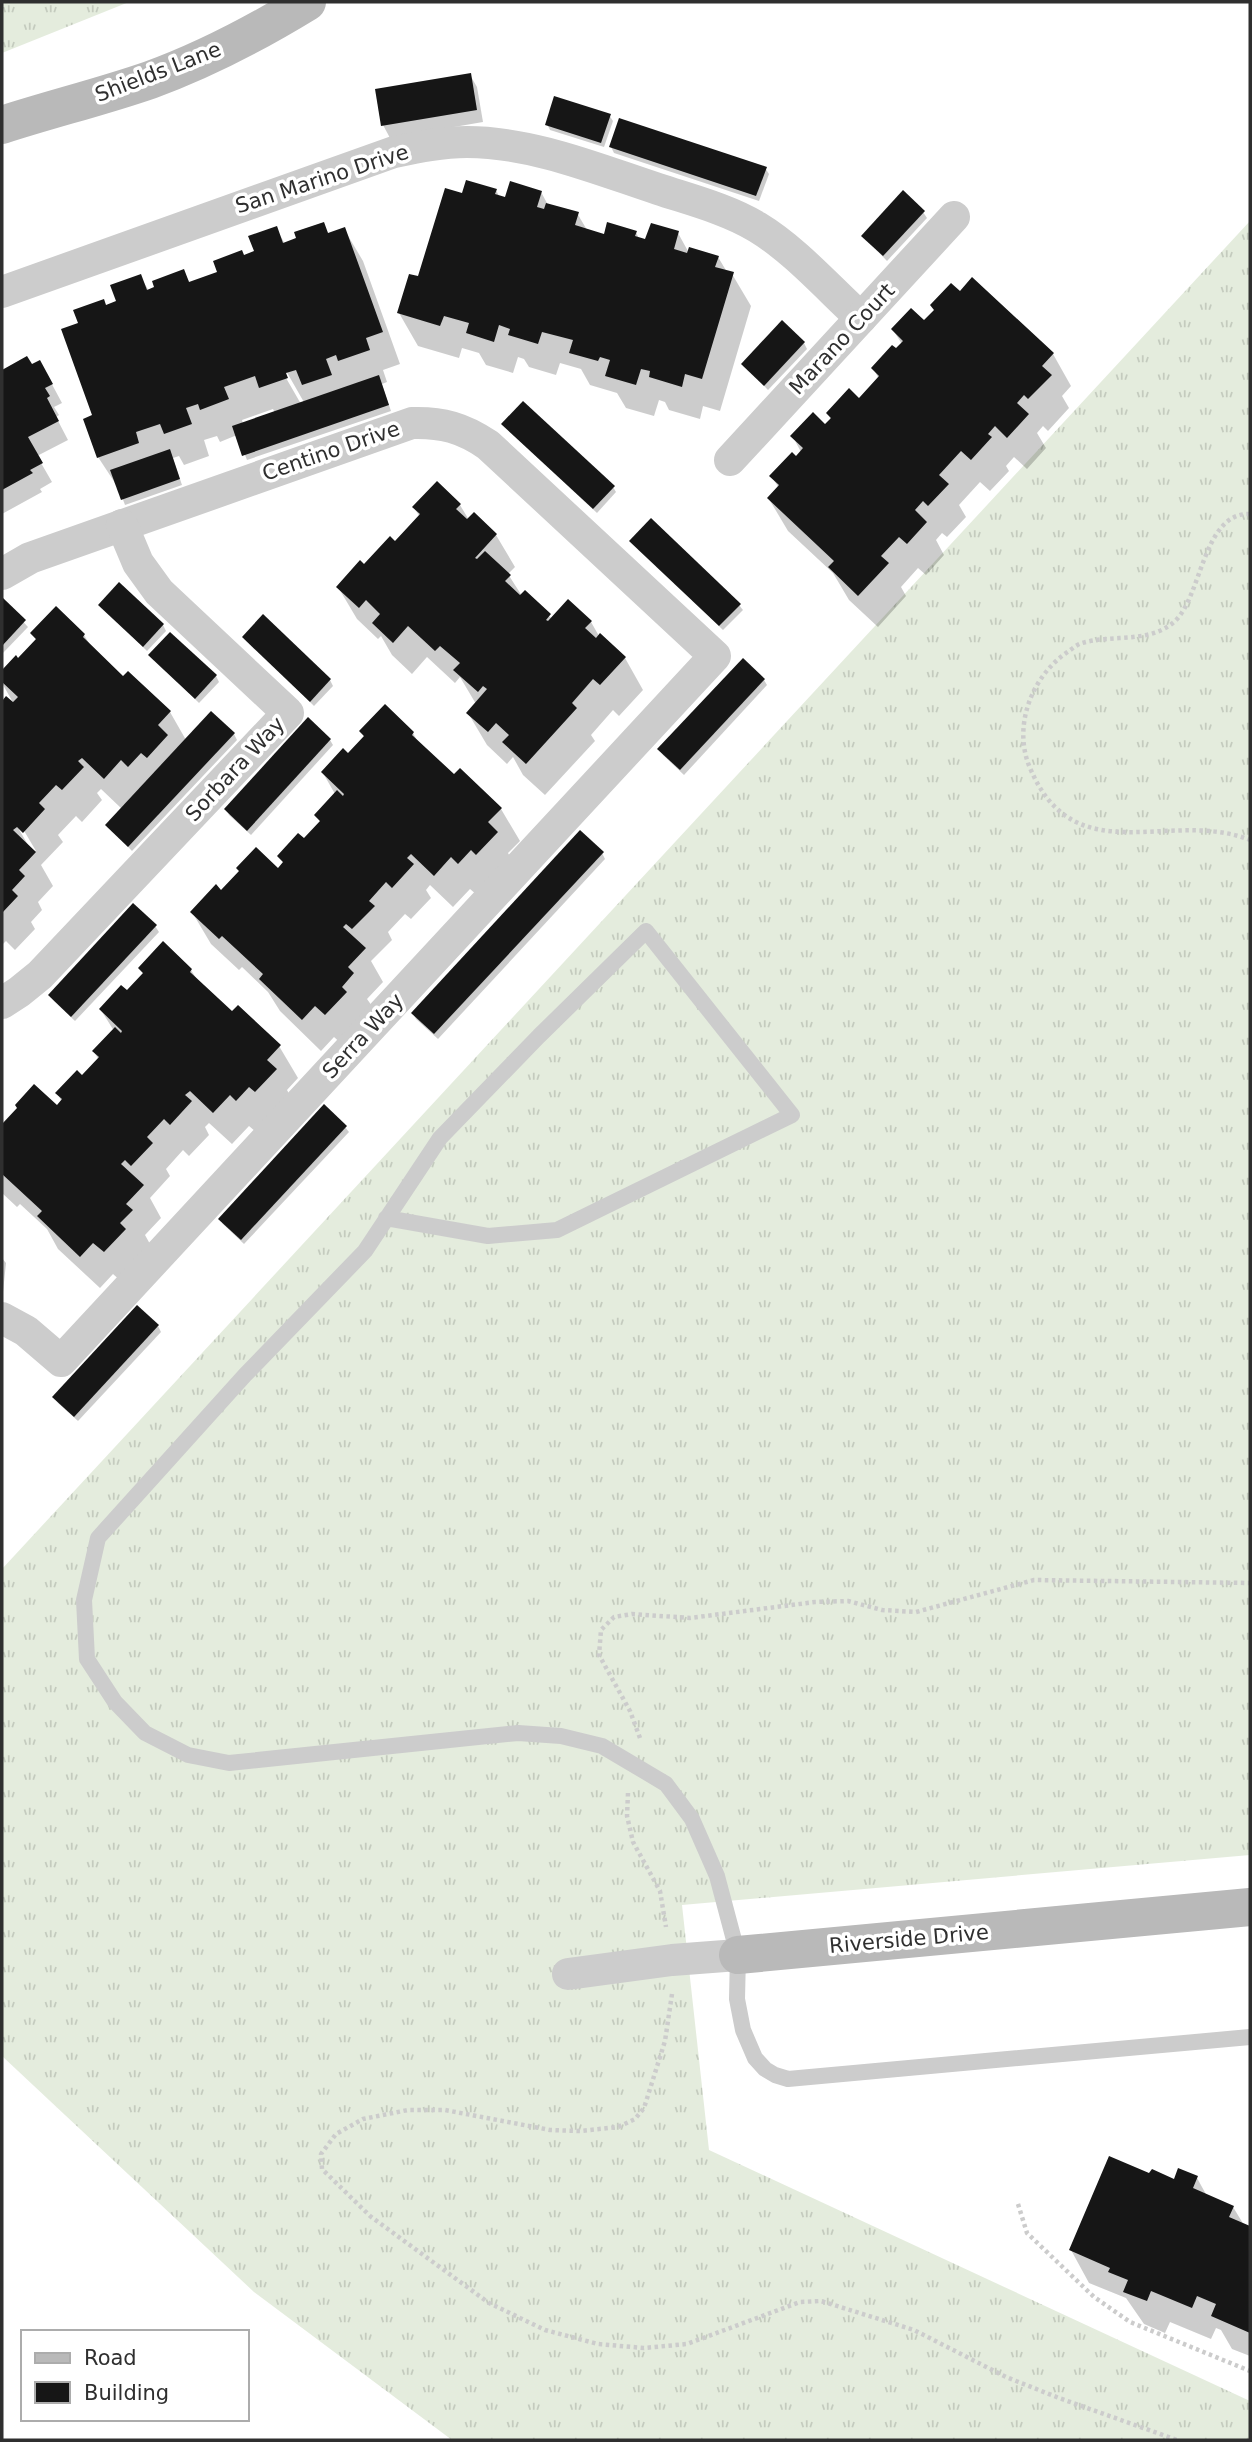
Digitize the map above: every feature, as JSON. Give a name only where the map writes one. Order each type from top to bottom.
[{"type":"street","name":"Shields Lane","points":[[2,125],[149,80],[194,62],[307,2]]},
{"type":"street","name":"San Marino Drive","points":[[2,292],[394,152],[431,144],[468,142],[505,145],[542,153],[734,215],[775,239],[861,318]]},
{"type":"street","name":"Marano Court","points":[[730,460],[954,217]]},
{"type":"street","name":"Centino Drive","points":[[2,574],[30,558],[122,525],[412,423],[432,422],[471,433],[488,444],[715,656]]},
{"type":"street","name":"Sorbara Way","points":[[2,1003],[40,975],[288,713],[159,592],[138,563],[122,525]]},
{"type":"street","name":"Serra Way","points":[[2,1318],[26,1331],[61,1361],[715,656]]},
{"type":"street","name":"Riverside Drive","points":[[568,1975],[672,1960],[1250,1907]]},
{"type":"lane","points":[[386,1218],[488,1236],[557,1230],[792,1115],[646,931],[440,1138],[386,1218],[365,1251],[245,1375],[99,1538],[84,1600],[88,1659],[115,1702],[145,1732],[188,1755],[229,1763],[518,1733],[561,1736],[602,1746],[666,1784],[692,1819],[718,1876],[738,1955],[737,1998],[743,2030],[755,2058],[765,2069],[788,2079],[1250,2037]]},
{"type":"path","points":[[1250,514],[1243,514],[1227,522],[1211,542],[1190,599],[1174,621],[1154,633],[1081,643],[1058,659],[1038,682],[1024,717],[1023,744],[1029,767],[1043,793],[1058,811],[1083,826],[1120,833],[1214,830],[1250,840]]},
{"type":"path","points":[[1177,2440],[1006,2377],[914,2330],[821,2301],[800,2302],[687,2344],[644,2348],[609,2345],[545,2330],[489,2303],[370,2216],[323,2169],[321,2154],[336,2134],[363,2119],[408,2110],[444,2110],[550,2130],[570,2131],[618,2127],[635,2119],[644,2108],[665,2041],[673,2003],[672,1960],[660,1891],[633,1842],[627,1816],[629,1787],[642,1747],[630,1711],[599,1655],[600,1630],[614,1617],[632,1614],[690,1618],[815,1602],[848,1601],[882,1610],[916,1612],[1034,1580],[1250,1583]]},
{"type":"path","points":[[1018,2204],[1027,2233],[1094,2297],[1130,2322],[1250,2371]]},
{"type":"green space","points":[[2,2],[129,2],[2,53]]},
{"type":"green space","points":[[1250,221],[1250,1855],[682,1905],[709,2150],[1250,2401],[1250,2440],[452,2440],[254,2292],[2,2056],[2,1569]]},
{"type":"building","points":[[471,73],[477,110],[381,126],[375,89]]},
{"type":"building","points":[[554,96],[611,114],[601,143],[545,125]]},
{"type":"building","points":[[619,118],[767,167],[756,196],[609,147]]},
{"type":"building","points":[[466,180],[497,189],[495,194],[505,197],[510,181],[542,191],[537,207],[544,209],[546,203],[579,212],[575,225],[604,234],[607,222],[637,231],[635,236],[645,239],[651,223],[679,231],[674,249],[687,253],[689,247],[719,256],[715,267],[734,272],[702,379],[685,374],[682,387],[649,377],[650,371],[641,369],[636,385],[605,376],[610,360],[600,357],[598,361],[569,353],[573,340],[542,332],[538,344],[508,335],[510,329],[499,325],[494,342],[466,333],[469,323],[444,316],[440,326],[397,313],[409,274],[418,276],[445,188],[462,193]]},
{"type":"building","points":[[903,190],[925,211],[883,256],[861,236]]},
{"type":"building","points":[[324,222],[328,233],[345,227],[383,332],[366,338],[370,350],[338,361],[336,355],[326,359],[332,375],[302,385],[296,370],[286,373],[288,378],[259,388],[255,376],[224,387],[229,399],[200,410],[198,404],[186,408],[192,424],[164,434],[160,424],[136,432],[139,443],[97,458],[83,419],[92,415],[61,329],[78,323],[73,310],[104,299],[106,305],[116,301],[110,285],[141,274],[147,290],[154,287],[152,281],[184,269],[189,282],[217,272],[213,261],[242,250],[244,255],[254,251],[248,236],[277,226],[283,243],[296,238],[294,232]]},
{"type":"building","points":[[972,277],[1054,353],[1042,366],[1052,375],[1028,399],[1024,395],[1017,403],[1029,414],[1007,438],[995,426],[988,434],[992,437],[971,460],[961,451],[939,475],[949,484],[928,506],[923,501],[915,510],[927,522],[907,544],[899,537],[881,556],[889,563],[858,596],[828,567],[834,561],[767,498],[779,485],[769,476],[792,452],[796,456],[803,448],[790,436],[813,412],[825,424],[831,418],[826,413],[849,388],[859,398],[879,376],[871,368],[892,345],[896,348],[903,341],[891,329],[911,308],[924,320],[934,310],[930,305],[951,283],[960,291]]},
{"type":"building","points":[[782,320],[805,342],[764,386],[741,364]]},
{"type":"building","points":[[27,356],[32,364],[40,360],[53,384],[45,388],[59,421],[28,437],[43,463],[30,470],[33,473],[2,490],[2,370]]},
{"type":"building","points":[[379,375],[389,405],[242,456],[232,426]]},
{"type":"building","points":[[523,401],[615,486],[593,509],[501,424]]},
{"type":"building","points":[[170,449],[180,479],[121,500],[110,470]]},
{"type":"building","points":[[437,481],[461,504],[456,509],[467,519],[474,512],[497,534],[475,558],[485,551],[511,575],[505,581],[520,595],[525,590],[551,614],[546,620],[548,621],[568,599],[592,621],[585,628],[596,638],[600,633],[626,657],[600,685],[593,679],[572,703],[577,708],[526,764],[502,742],[509,735],[496,723],[488,732],[466,713],[487,689],[483,686],[478,692],[453,670],[460,663],[440,646],[435,651],[408,626],[393,643],[372,623],[380,614],[366,600],[359,608],[336,587],[360,560],[364,564],[390,536],[395,541],[420,514],[412,507]]},
{"type":"building","points":[[651,518],[741,604],[719,626],[629,541]]},
{"type":"building","points":[[119,582],[164,624],[143,647],[98,605]]},
{"type":"building","points":[[2,599],[26,620],[2,646]]},
{"type":"building","points":[[56,606],[123,676],[128,671],[171,711],[158,725],[168,735],[147,758],[141,753],[128,767],[121,760],[104,779],[82,758],[78,761],[84,767],[62,790],[56,785],[39,803],[45,809],[23,833],[17,827],[13,830],[36,852],[19,870],[25,876],[12,890],[18,896],[2,913],[2,701],[6,696],[13,702],[18,697],[2,682],[2,670],[36,639],[30,633]]},
{"type":"building","points":[[263,614],[331,679],[310,702],[242,637]]},
{"type":"building","points":[[170,632],[217,675],[195,699],[148,655]]},
{"type":"building","points":[[743,658],[765,679],[680,770],[657,749]]},
{"type":"building","points":[[385,704],[414,732],[412,735],[454,774],[460,768],[502,808],[488,822],[498,832],[476,855],[471,850],[458,864],[451,857],[434,876],[411,854],[407,858],[414,864],[392,888],[386,882],[369,901],[375,906],[352,929],[346,924],[343,927],[366,948],[348,967],[354,973],[342,987],[347,992],[325,1015],[315,1006],[302,1020],[259,979],[263,974],[222,936],[219,939],[190,912],[216,884],[221,890],[239,871],[236,868],[256,847],[278,868],[283,862],[277,856],[298,833],[304,838],[320,821],[314,815],[337,790],[343,796],[344,794],[321,772],[343,748],[348,753],[364,736],[359,731]]},
{"type":"building","points":[[211,711],[235,733],[128,847],[105,825]]},
{"type":"building","points":[[308,717],[331,739],[247,831],[224,809]]},
{"type":"building","points":[[580,830],[604,852],[434,1034],[411,1013]]},
{"type":"building","points":[[133,903],[157,925],[71,1017],[48,995]]},
{"type":"building","points":[[163,941],[192,969],[190,972],[232,1011],[238,1005],[281,1045],[267,1060],[277,1069],[255,1092],[249,1087],[236,1101],[230,1095],[213,1113],[190,1091],[185,1095],[192,1101],[170,1125],[164,1119],[147,1137],[153,1143],[131,1166],[125,1160],[121,1164],[144,1185],[126,1204],[133,1210],[120,1223],[126,1229],[104,1252],[93,1243],[80,1257],[37,1216],[42,1211],[2,1174],[2,1124],[34,1084],[57,1105],[62,1099],[55,1093],[77,1070],[82,1075],[99,1057],[92,1051],[115,1027],[121,1033],[99,1009],[121,985],[127,990],[143,973],[138,968]]},
{"type":"building","points":[[324,1104],[347,1126],[241,1240],[218,1219]]},
{"type":"building","points":[[137,1305],[159,1325],[74,1417],[52,1397]]},
{"type":"building","points":[[1109,2156],[1149,2173],[1152,2169],[1174,2179],[1178,2168],[1198,2176],[1193,2188],[1234,2206],[1229,2217],[1250,2226],[1250,2333],[1211,2316],[1216,2304],[1197,2296],[1192,2308],[1151,2291],[1147,2301],[1123,2292],[1128,2280],[1108,2272],[1110,2268],[1069,2250]]}]
